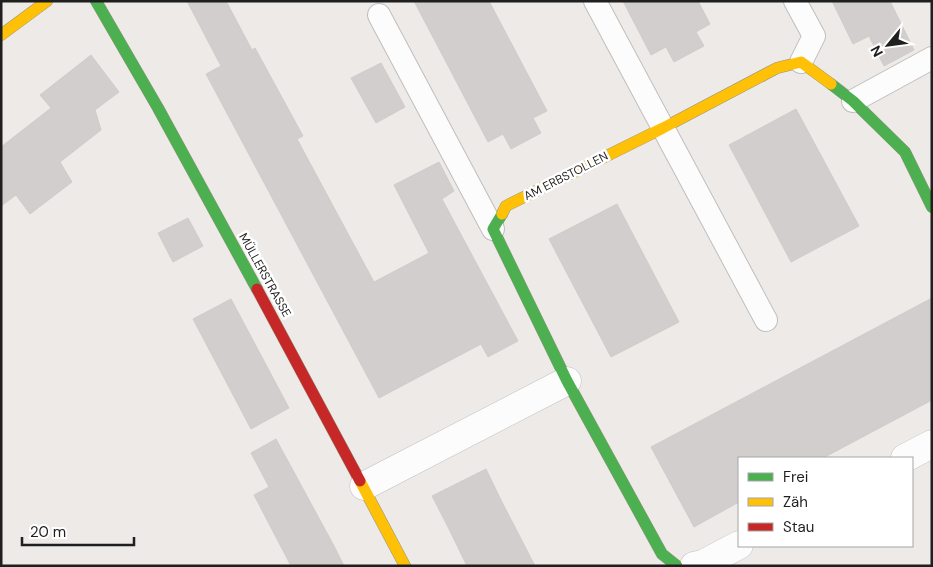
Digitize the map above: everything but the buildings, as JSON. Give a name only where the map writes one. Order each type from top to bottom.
[{"type":"street","points":[[1,35],[47,1]]},
{"type":"street","name":"MÜLLERSTRASSE","points":[[96,1],[127,51],[364,486],[405,566]]},
{"type":"street","points":[[801,62],[853,101],[905,152],[932,207]]},
{"type":"street","name":"AM ERBSTOLLEN","points":[[493,229],[506,206],[663,128],[776,68],[801,62]]},
{"type":"street","points":[[493,229],[567,381],[662,554],[678,566]]},
{"type":"street","points":[[364,486],[567,381]]},
{"type":"street","points":[[907,457],[932,444]]},
{"type":"street","points":[[694,566],[703,564],[738,546]]},
{"type":"lane","points":[[596,1],[766,320]]},
{"type":"lane","points":[[795,1],[814,36],[801,62]]},
{"type":"lane","points":[[379,14],[493,229]]},
{"type":"lane","points":[[853,101],[932,58]]},
{"type":"traffic: fast","points":[[96,1],[158,108],[257,289]]},
{"type":"traffic: fast","points":[[831,84],[853,101],[905,152],[932,207]]},
{"type":"traffic: fast","points":[[502,214],[493,229],[567,381],[662,554],[677,566]]},
{"type":"traffic: slow","points":[[1,35],[47,1]]},
{"type":"traffic: slow","points":[[502,214],[506,206],[663,128],[777,68],[801,62],[831,84]]},
{"type":"traffic: slow","points":[[360,481],[405,566]]},
{"type":"traffic: jam","points":[[257,289],[360,481]]}]
